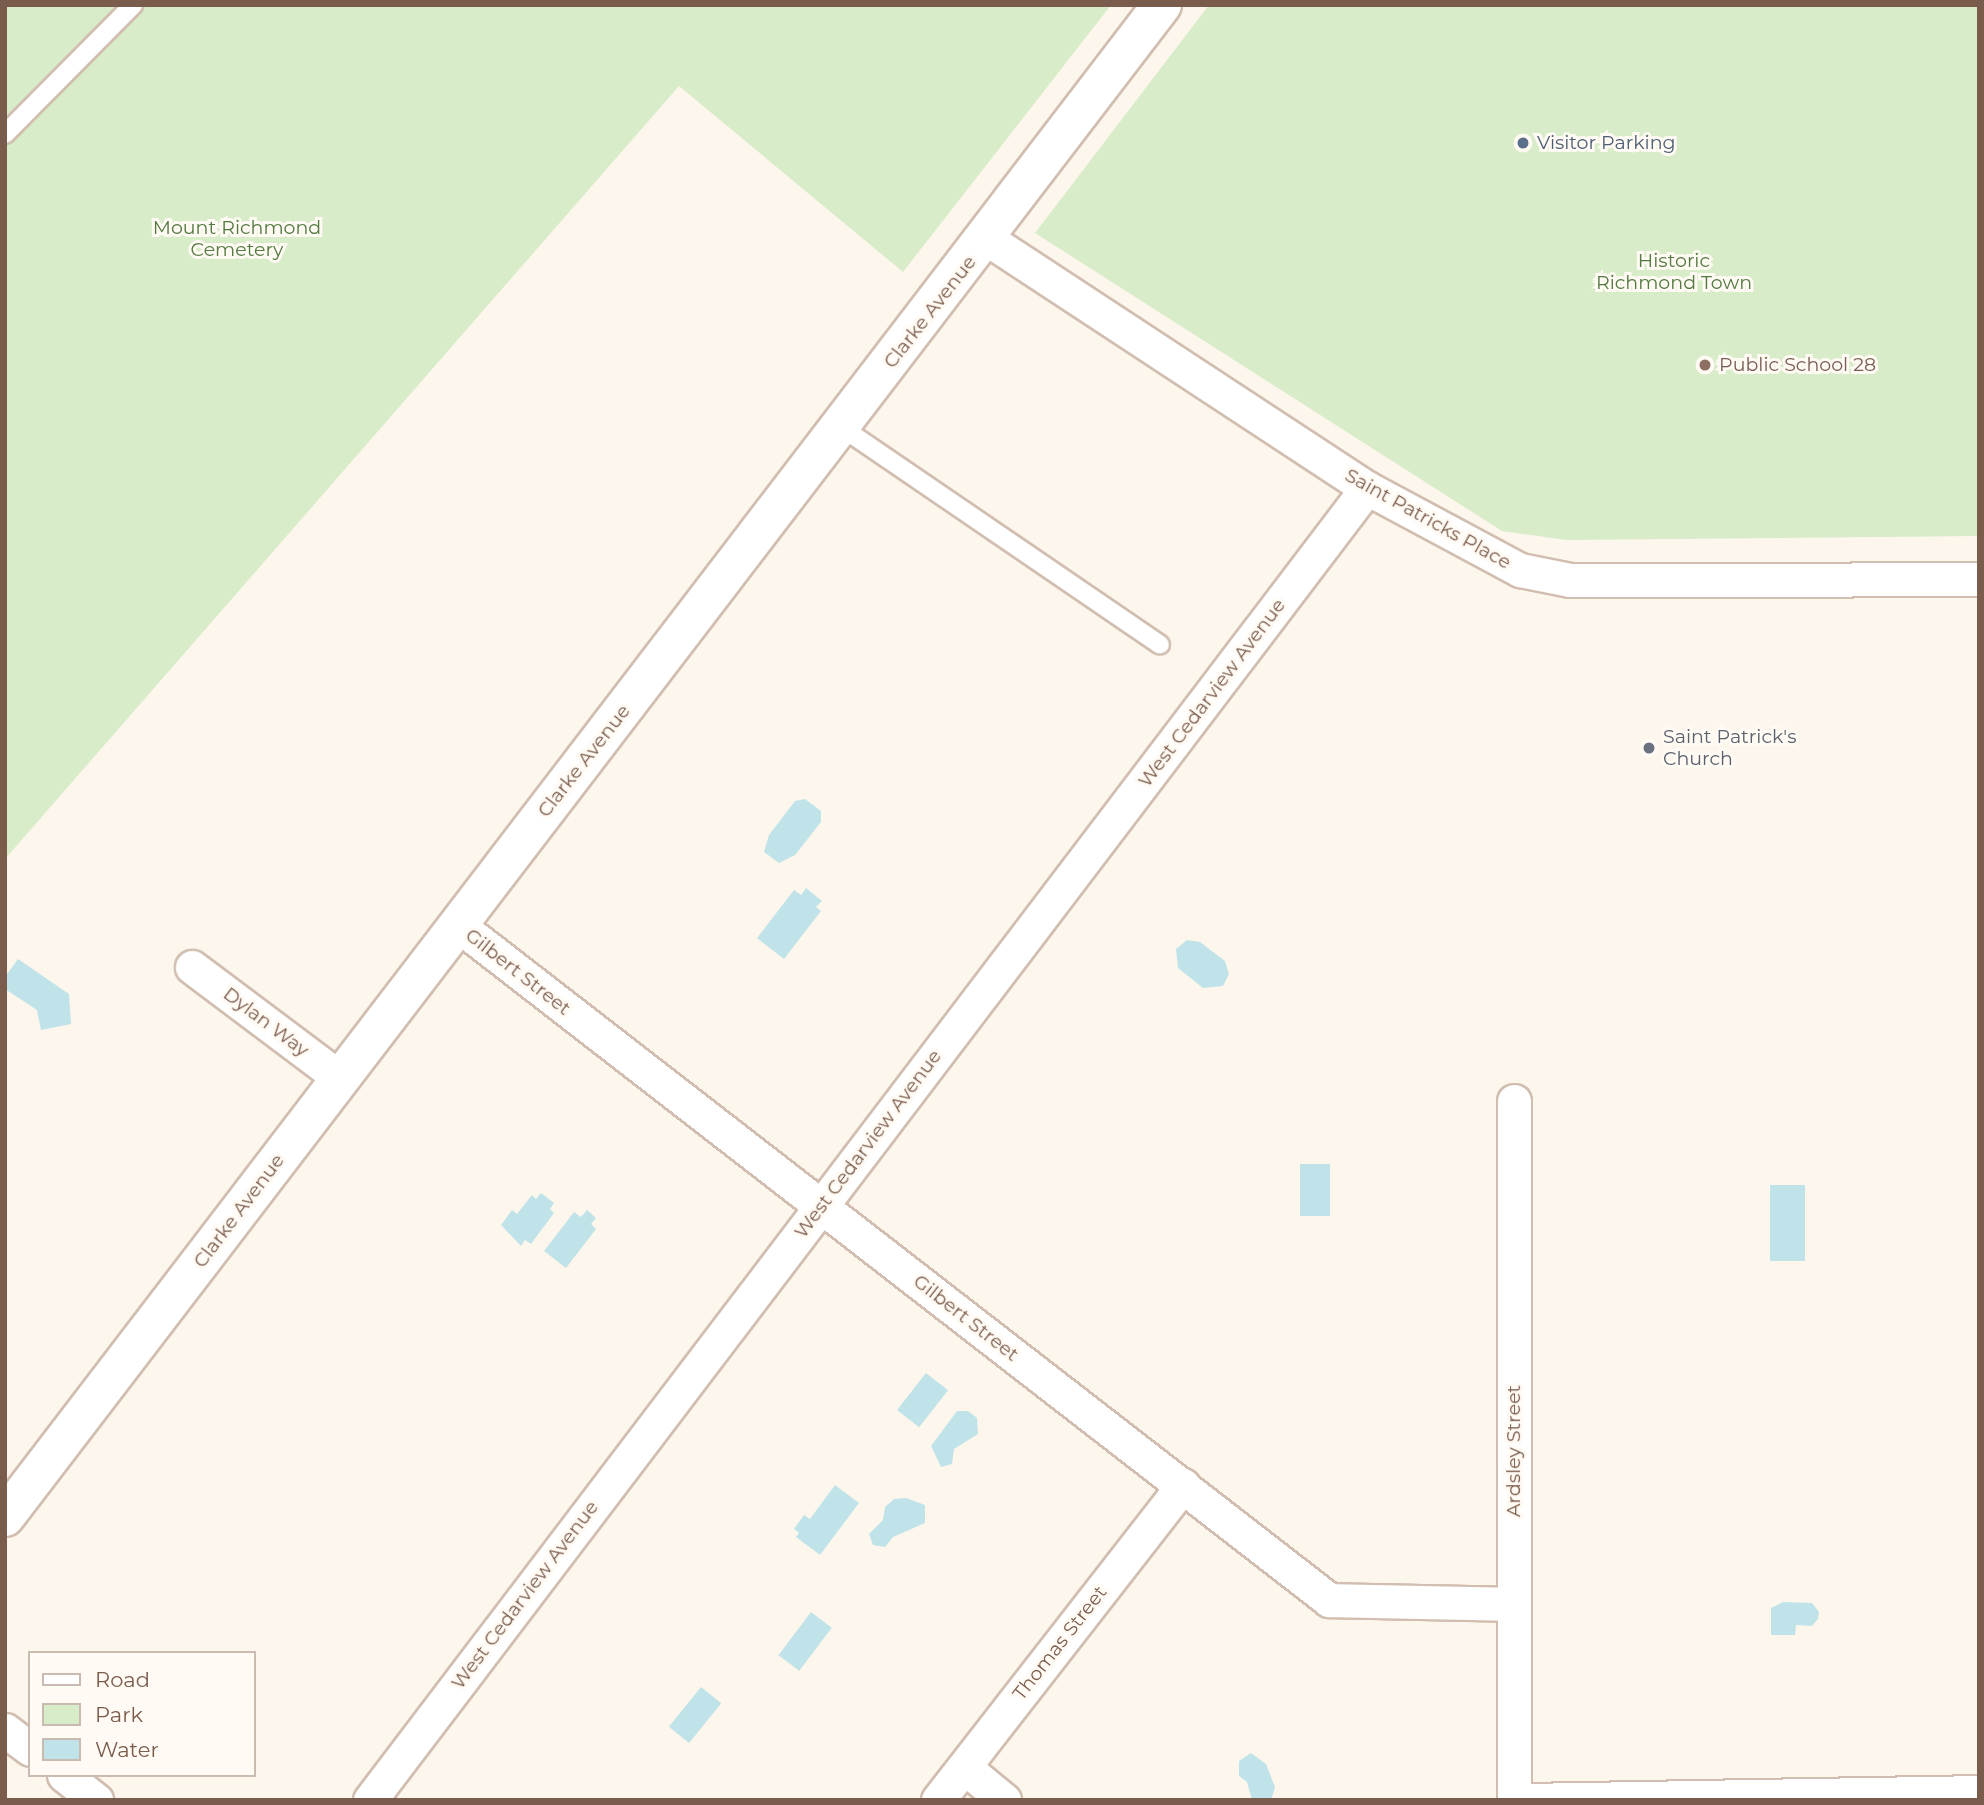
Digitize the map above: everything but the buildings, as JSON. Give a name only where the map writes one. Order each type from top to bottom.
[{"type":"street","name":"Clarke Avenue","points":[[5,1517],[1162,5]]},
{"type":"street","name":"Saint Patricks Place","points":[[986,238],[1367,488],[1520,570],[1570,580],[1979,579]]},
{"type":"street","name":"West Cedarview Avenue","points":[[370,1800],[1367,488]]},
{"type":"street","name":"Gilbert Street","points":[[458,925],[1329,1600],[1513,1604]]},
{"type":"street","name":"Dylan Way","points":[[192,967],[340,1078]]},
{"type":"street","name":"Ardsley Street","points":[[1514,1101],[1514,1800]]},
{"type":"street","name":"Thomas Street","points":[[938,1800],[1183,1485]]},
{"type":"street","points":[[5,1730],[28,1747]]},
{"type":"street","points":[[964,1767],[1004,1800]]},
{"type":"street","points":[[67,1777],[96,1800]]},
{"type":"street","points":[[1525,1800],[1979,1792]]},
{"type":"lane","points":[[5,135],[133,5]]},
{"type":"lane","points":[[841,427],[1160,645]]},
{"type":"green space","name":"Mount Richmond Cemetery","points":[[5,5],[1111,5],[903,272],[679,86],[5,859]]},
{"type":"green space","name":"Historic Richmond Town","points":[[1209,5],[1979,5],[1979,536],[1566,540],[1502,531],[1035,233]]},
{"type":"water","points":[[805,799],[821,811],[821,822],[795,855],[779,863],[764,852],[769,835],[795,801]]},
{"type":"water","points":[[806,888],[822,901],[816,907],[821,911],[784,959],[757,938],[794,890],[801,895]]},
{"type":"water","points":[[1187,940],[1200,942],[1225,961],[1229,974],[1223,986],[1203,988],[1178,968],[1176,949]]},
{"type":"water","points":[[18,959],[69,994],[71,1024],[41,1030],[37,1010],[5,989],[5,977]]},
{"type":"water","points":[[1300,1164],[1330,1164],[1330,1216],[1300,1216]]},
{"type":"water","points":[[1770,1185],[1805,1185],[1805,1261],[1770,1261]]},
{"type":"water","points":[[541,1193],[554,1203],[550,1209],[554,1213],[531,1244],[525,1240],[521,1246],[501,1225],[512,1210],[517,1214],[532,1195],[536,1199]]},
{"type":"water","points":[[587,1210],[596,1218],[591,1224],[596,1229],[566,1268],[544,1251],[574,1212],[581,1217]]},
{"type":"water","points":[[926,1373],[948,1390],[919,1427],[897,1410]]},
{"type":"water","points":[[957,1411],[968,1411],[977,1418],[978,1434],[954,1449],[952,1464],[941,1467],[931,1446]]},
{"type":"water","points":[[835,1485],[859,1503],[820,1555],[796,1537],[799,1533],[794,1529],[804,1515],[810,1519]]},
{"type":"water","points":[[906,1498],[925,1505],[925,1523],[893,1537],[885,1547],[873,1545],[869,1534],[883,1520],[885,1507],[894,1499]]},
{"type":"water","points":[[1783,1602],[1812,1603],[1819,1612],[1818,1619],[1812,1626],[1796,1625],[1795,1635],[1771,1635],[1771,1608]]},
{"type":"water","points":[[811,1612],[832,1628],[799,1671],[779,1655]]},
{"type":"water","points":[[701,1687],[721,1703],[689,1743],[669,1727]]},
{"type":"water","points":[[1251,1753],[1266,1764],[1275,1787],[1271,1800],[1252,1800],[1247,1782],[1239,1776],[1239,1761]]},
{"type":"place","name":"Visitor Parking","points":[[1523,143]]},
{"type":"place","name":"Public School 28","points":[[1705,365]]},
{"type":"place","name":"Saint Patrick's Church","points":[[1649,748]]}]
